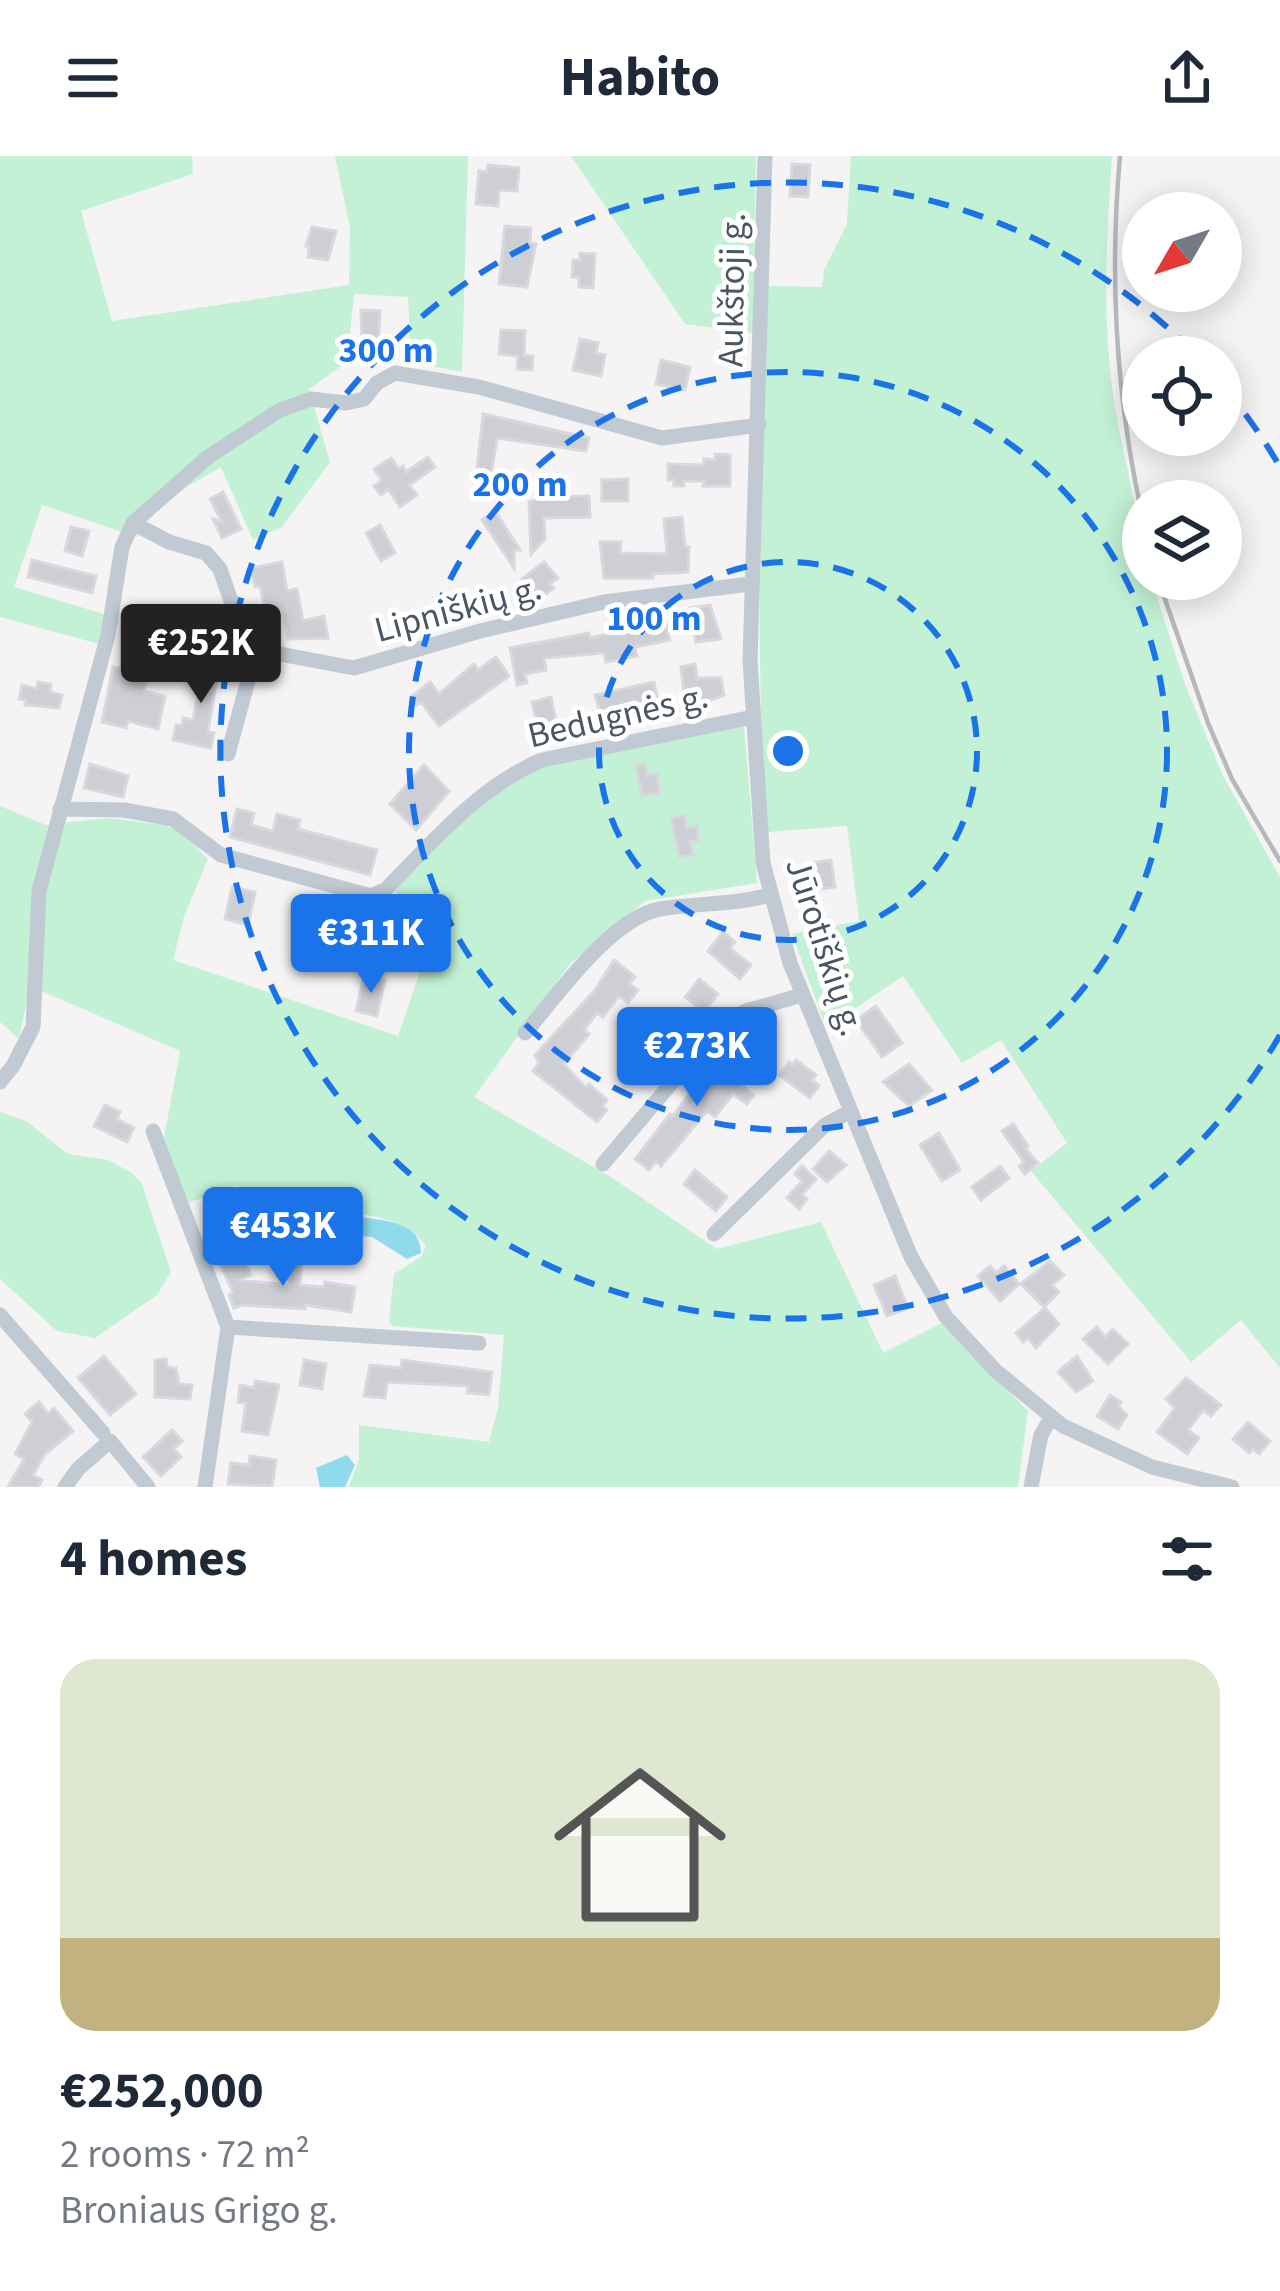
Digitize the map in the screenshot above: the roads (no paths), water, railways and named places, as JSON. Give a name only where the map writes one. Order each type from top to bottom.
[{"type":"street","name":"Aukštoji g.","points":[[759,425],[765,156]]},
{"type":"street","points":[[0,1082],[14,1066],[33,1027],[39,891],[108,635],[122,547],[134,524],[208,457],[280,410],[311,399],[346,403],[364,399],[377,383],[395,373],[479,387],[662,438],[759,425]]},
{"type":"street","name":"Jūrotiškių g.","points":[[759,425],[750,584],[753,717],[759,819],[770,895],[802,995],[911,1257],[932,1296],[971,1346],[1051,1418],[1153,1467],[1232,1487]]},
{"type":"street","points":[[134,524],[206,553],[220,569],[243,636],[253,649],[228,754]]},
{"type":"street","name":"Lipniškių g.","points":[[253,649],[354,668],[479,631],[604,602],[750,584]]},
{"type":"street","name":"Bedugnės g.","points":[[60,809],[124,810],[172,819],[220,855],[371,896],[385,890],[467,807],[517,771],[542,760],[753,717]]},
{"type":"street","points":[[525,1034],[608,941],[642,916],[656,910],[770,895]]},
{"type":"street","points":[[603,1163],[721,1027],[746,1012],[802,995]]},
{"type":"street","points":[[714,1234],[825,1125],[851,1111]]},
{"type":"street","points":[[153,1131],[228,1327],[206,1487]]},
{"type":"street","points":[[0,1316],[148,1487]]},
{"type":"street","points":[[228,1327],[479,1343]]},
{"type":"street","points":[[1031,1487],[1041,1435],[1051,1418]]},
{"type":"street","points":[[65,1487],[106,1437]]},
{"type":"water","points":[[334,1214],[401,1225],[419,1240],[421,1253],[407,1259],[372,1237],[343,1234],[331,1221]]},
{"type":"water","points":[[347,1455],[355,1465],[345,1487],[320,1487],[316,1468]]},
{"type":"railway","points":[[1120,156],[1117,338],[1135,480]]},
{"type":"railway","points":[[1165,600],[1232,779],[1280,861]]}]
